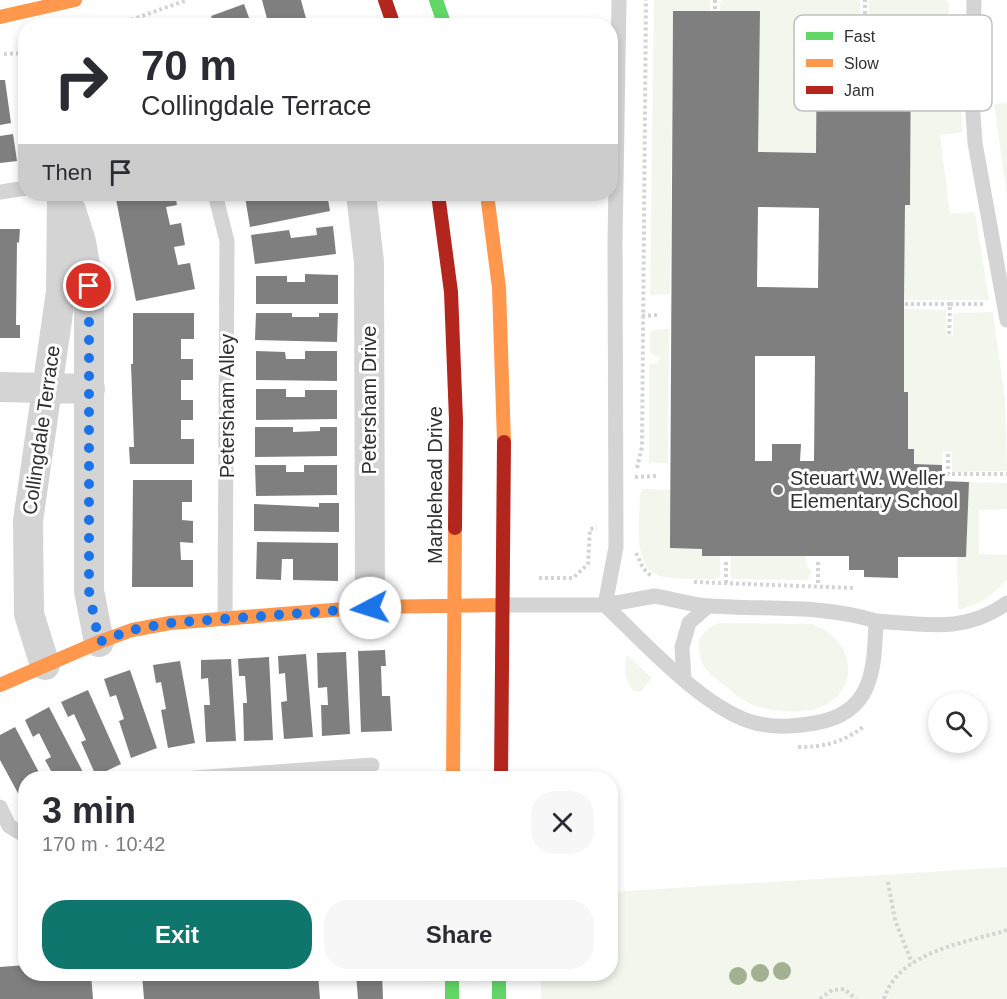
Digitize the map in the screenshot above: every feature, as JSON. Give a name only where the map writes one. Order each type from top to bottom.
[{"type":"street","points":[[17,14],[75,0]]},
{"type":"street","points":[[385,0],[391,18]]},
{"type":"street","points":[[436,0],[442,18]]},
{"type":"street","name":"Collingdale Terrace","points":[[45,665],[29,614],[28,521],[60,292],[64,201]]},
{"type":"street","name":"Collingdale Terrace","points":[[66,201],[81,242],[89,286],[89,591],[99,642]]},
{"type":"street","name":"Petersham Drive","points":[[362,201],[369,262],[370,608]]},
{"type":"street","name":"Marblehead Drive","points":[[439,201],[451,292],[454,354],[453,771]]},
{"type":"street","points":[[488,201],[499,288],[502,352],[501,771]]},
{"type":"street","points":[[0,387],[90,389]]},
{"type":"street","points":[[0,685],[99,642],[132,630],[170,623],[370,608],[502,605]]},
{"type":"street","points":[[452,981],[452,999]]},
{"type":"street","points":[[499,981],[499,999]]},
{"type":"lane","points":[[618,60],[619,0]]},
{"type":"lane","points":[[974,0],[974,15]]},
{"type":"lane","points":[[973,111],[975,143],[1007,320]]},
{"type":"lane","points":[[0,192],[18,189]]},
{"type":"lane","name":"Petersham Alley","points":[[217,201],[227,241],[225,619]]},
{"type":"lane","points":[[605,605],[616,547],[616,201]]},
{"type":"lane","points":[[502,605],[605,605],[655,596],[708,606],[797,607],[848,612],[876,621],[956,626],[990,615],[1007,603]]},
{"type":"lane","points":[[605,605],[684,680],[724,709],[758,724],[789,728],[826,721],[848,709],[868,688],[874,663],[876,621]]},
{"type":"lane","points":[[684,680],[682,647],[689,623],[708,606]]},
{"type":"lane","points":[[290,771],[372,765]]},
{"type":"lane","points":[[0,807],[9,826],[18,831]]},
{"type":"path","points":[[136,18],[187,0]]},
{"type":"path","points":[[635,487],[642,447],[646,0]]},
{"type":"path","points":[[715,0],[715,12]]},
{"type":"path","points":[[865,0],[865,15]]},
{"type":"path","points":[[4,54],[18,53]]},
{"type":"path","points":[[905,304],[1004,303]]},
{"type":"path","points":[[949,336],[950,304]]},
{"type":"path","points":[[642,316],[657,315]]},
{"type":"path","points":[[948,454],[948,474],[1007,474]]},
{"type":"path","points":[[635,477],[658,476]]},
{"type":"path","points":[[539,578],[573,578],[588,564],[590,529],[598,528]]},
{"type":"path","points":[[636,546],[636,555],[643,568],[655,578]]},
{"type":"path","points":[[726,559],[726,583]]},
{"type":"path","points":[[818,562],[818,586]]},
{"type":"path","points":[[686,582],[855,588]]},
{"type":"path","points":[[888,882],[895,920],[912,963]]},
{"type":"path","points":[[884,999],[896,976],[912,963],[932,953],[1007,930]]},
{"type":"path","points":[[820,999],[832,990],[844,989],[856,999]]},
{"type":"shaded area","points":[[654,0],[710,0],[710,11],[673,11],[670,294],[650,295]]},
{"type":"shaded area","points":[[723,0],[860,0],[860,15],[794,15],[794,111],[816,111],[816,153],[758,152],[759,12],[720,11],[720,3]]},
{"type":"shaded area","points":[[872,0],[945,0],[949,4],[949,15],[869,15],[869,2]]},
{"type":"shaded area","points":[[1007,103],[1007,196],[994,104]]},
{"type":"shaded area","points":[[911,111],[961,111],[963,132],[940,135],[950,214],[975,212],[989,300],[904,300],[905,205],[910,204]]},
{"type":"shaded area","points":[[904,309],[946,310],[946,335],[953,335],[953,313],[993,312],[1005,400],[1007,471],[952,472],[952,451],[943,451],[942,465],[914,464],[914,449],[908,449],[908,393],[904,392]]},
{"type":"shaded area","points":[[669,329],[668,463],[649,463],[649,368],[650,364],[656,364],[660,359],[650,352],[650,334],[653,330]]},
{"type":"shaded area","points":[[969,482],[1007,483],[1007,509],[979,510],[979,554],[1007,555],[1007,579],[986,599],[958,610],[957,557],[966,556]]},
{"type":"shaded area","points":[[643,489],[672,490],[702,549],[720,556],[720,577],[717,579],[677,579],[664,577],[653,573],[646,565],[639,543],[640,494]]},
{"type":"shaded area","points":[[731,555],[806,556],[806,565],[812,571],[807,580],[734,579],[730,576]]},
{"type":"shaded area","points":[[719,623],[812,624],[825,630],[835,638],[847,659],[846,682],[840,693],[829,703],[811,710],[778,711],[749,703],[714,677],[702,662],[699,639],[709,628]]},
{"type":"shaded area","points":[[627,655],[652,678],[641,692],[633,691],[628,682],[625,669]]},
{"type":"shaded area","points":[[1007,867],[1007,999],[541,999],[541,981],[618,981],[618,892]]},
{"type":"building","points":[[262,0],[301,0],[306,18],[267,18]]},
{"type":"building","points":[[244,4],[249,18],[212,18],[211,16]]},
{"type":"building","name":"Steuart W. Weller Elementary School","points":[[673,11],[760,11],[758,152],[816,153],[816,111],[911,111],[910,205],[905,205],[904,300],[904,392],[908,392],[908,449],[914,449],[914,464],[942,465],[942,481],[969,482],[966,557],[898,557],[898,578],[864,577],[864,570],[849,570],[849,556],[702,556],[702,549],[670,548]],"holes":[[[758,207],[819,208],[818,288],[757,287]],[[755,356],[815,356],[814,461],[800,461],[801,444],[772,444],[772,461],[755,461]]]},
{"type":"building","points":[[0,80],[5,80],[11,123],[0,125]]},
{"type":"building","points":[[13,134],[17,161],[0,163],[0,136]]},
{"type":"building","points":[[116,201],[176,201],[177,205],[166,207],[170,225],[181,223],[185,245],[174,247],[178,265],[190,263],[195,289],[136,301]]},
{"type":"building","points":[[246,201],[328,201],[330,211],[250,227]]},
{"type":"building","points":[[333,226],[336,254],[255,264],[251,235],[289,230],[291,238],[317,235],[316,228]]},
{"type":"building","points":[[0,229],[20,229],[19,243],[17,242],[16,325],[20,325],[20,338],[0,338]]},
{"type":"building","points":[[305,274],[338,275],[338,304],[256,304],[256,276],[287,276],[287,282],[305,282]]},
{"type":"building","points":[[133,313],[194,313],[194,339],[181,339],[181,359],[193,359],[193,380],[181,380],[181,400],[193,400],[193,420],[181,420],[181,439],[194,439],[194,464],[130,464],[129,447],[134,447],[131,364],[133,364]]},
{"type":"building","points":[[256,313],[292,313],[292,317],[319,317],[319,313],[338,313],[337,342],[255,340]]},
{"type":"building","points":[[256,351],[285,352],[286,359],[305,359],[305,351],[337,351],[337,381],[256,380]]},
{"type":"building","points":[[256,389],[286,389],[286,397],[305,397],[305,390],[337,390],[337,419],[256,420]]},
{"type":"building","points":[[255,427],[293,427],[293,432],[320,431],[320,427],[337,427],[337,456],[255,457]]},
{"type":"building","points":[[255,465],[286,465],[286,472],[304,472],[304,465],[337,465],[337,495],[256,496]]},
{"type":"building","points":[[133,480],[192,480],[192,502],[182,502],[182,520],[193,521],[193,543],[180,542],[181,560],[193,560],[193,587],[132,587]]},
{"type":"building","points":[[319,503],[339,503],[339,532],[254,531],[254,504],[319,507]]},
{"type":"building","points":[[257,542],[338,543],[338,581],[293,580],[293,559],[282,559],[281,580],[256,579]]},
{"type":"building","points":[[385,650],[386,666],[381,666],[382,696],[390,696],[392,731],[361,732],[358,651]]},
{"type":"building","points":[[346,652],[350,734],[322,736],[321,705],[328,705],[327,687],[318,688],[317,653]]},
{"type":"building","points":[[306,654],[313,737],[284,739],[281,702],[287,701],[285,673],[279,674],[278,656]]},
{"type":"building","points":[[269,657],[273,740],[244,741],[243,703],[247,703],[245,676],[239,676],[238,659]]},
{"type":"building","points":[[231,659],[236,741],[206,742],[204,705],[210,705],[208,678],[201,679],[201,660]]},
{"type":"building","points":[[180,661],[195,743],[168,748],[161,710],[166,709],[161,682],[156,683],[153,665]]},
{"type":"building","points":[[130,670],[157,748],[131,758],[119,721],[124,719],[116,695],[110,697],[104,679]]},
{"type":"building","points":[[88,690],[121,764],[106,771],[94,771],[81,742],[86,740],[74,714],[68,717],[61,702]]},
{"type":"building","points":[[49,707],[82,771],[51,771],[45,760],[51,757],[39,733],[33,737],[25,720]]},
{"type":"building","points":[[15,727],[38,771],[18,771],[18,793],[0,760],[0,735]]},
{"type":"building","points":[[18,966],[18,981],[92,981],[93,999],[0,999],[0,967]]},
{"type":"building","points":[[143,981],[319,981],[320,999],[144,999]]},
{"type":"building","points":[[357,981],[382,981],[383,999],[358,999]]},
{"type":"traffic: fast","points":[[436,0],[442,18]]},
{"type":"traffic: fast","points":[[452,981],[452,999]]},
{"type":"traffic: fast","points":[[499,981],[499,999]]},
{"type":"traffic: slow","points":[[0,17],[75,0]]},
{"type":"traffic: slow","points":[[488,201],[499,288],[504,442]]},
{"type":"traffic: slow","points":[[453,771],[455,528]]},
{"type":"traffic: slow","points":[[0,685],[99,642],[132,630],[170,623],[370,607],[502,605]]},
{"type":"traffic: jam","points":[[385,0],[391,18]]},
{"type":"traffic: jam","points":[[439,201],[451,292],[456,420],[455,528]]},
{"type":"traffic: jam","points":[[501,771],[504,442]]},
{"type":"place","name":"Steuart W. Weller Elementary School","points":[[778,490]]},
{"type":"route","points":[[89,286],[89,591],[99,642],[132,630],[170,623],[370,608]]}]
